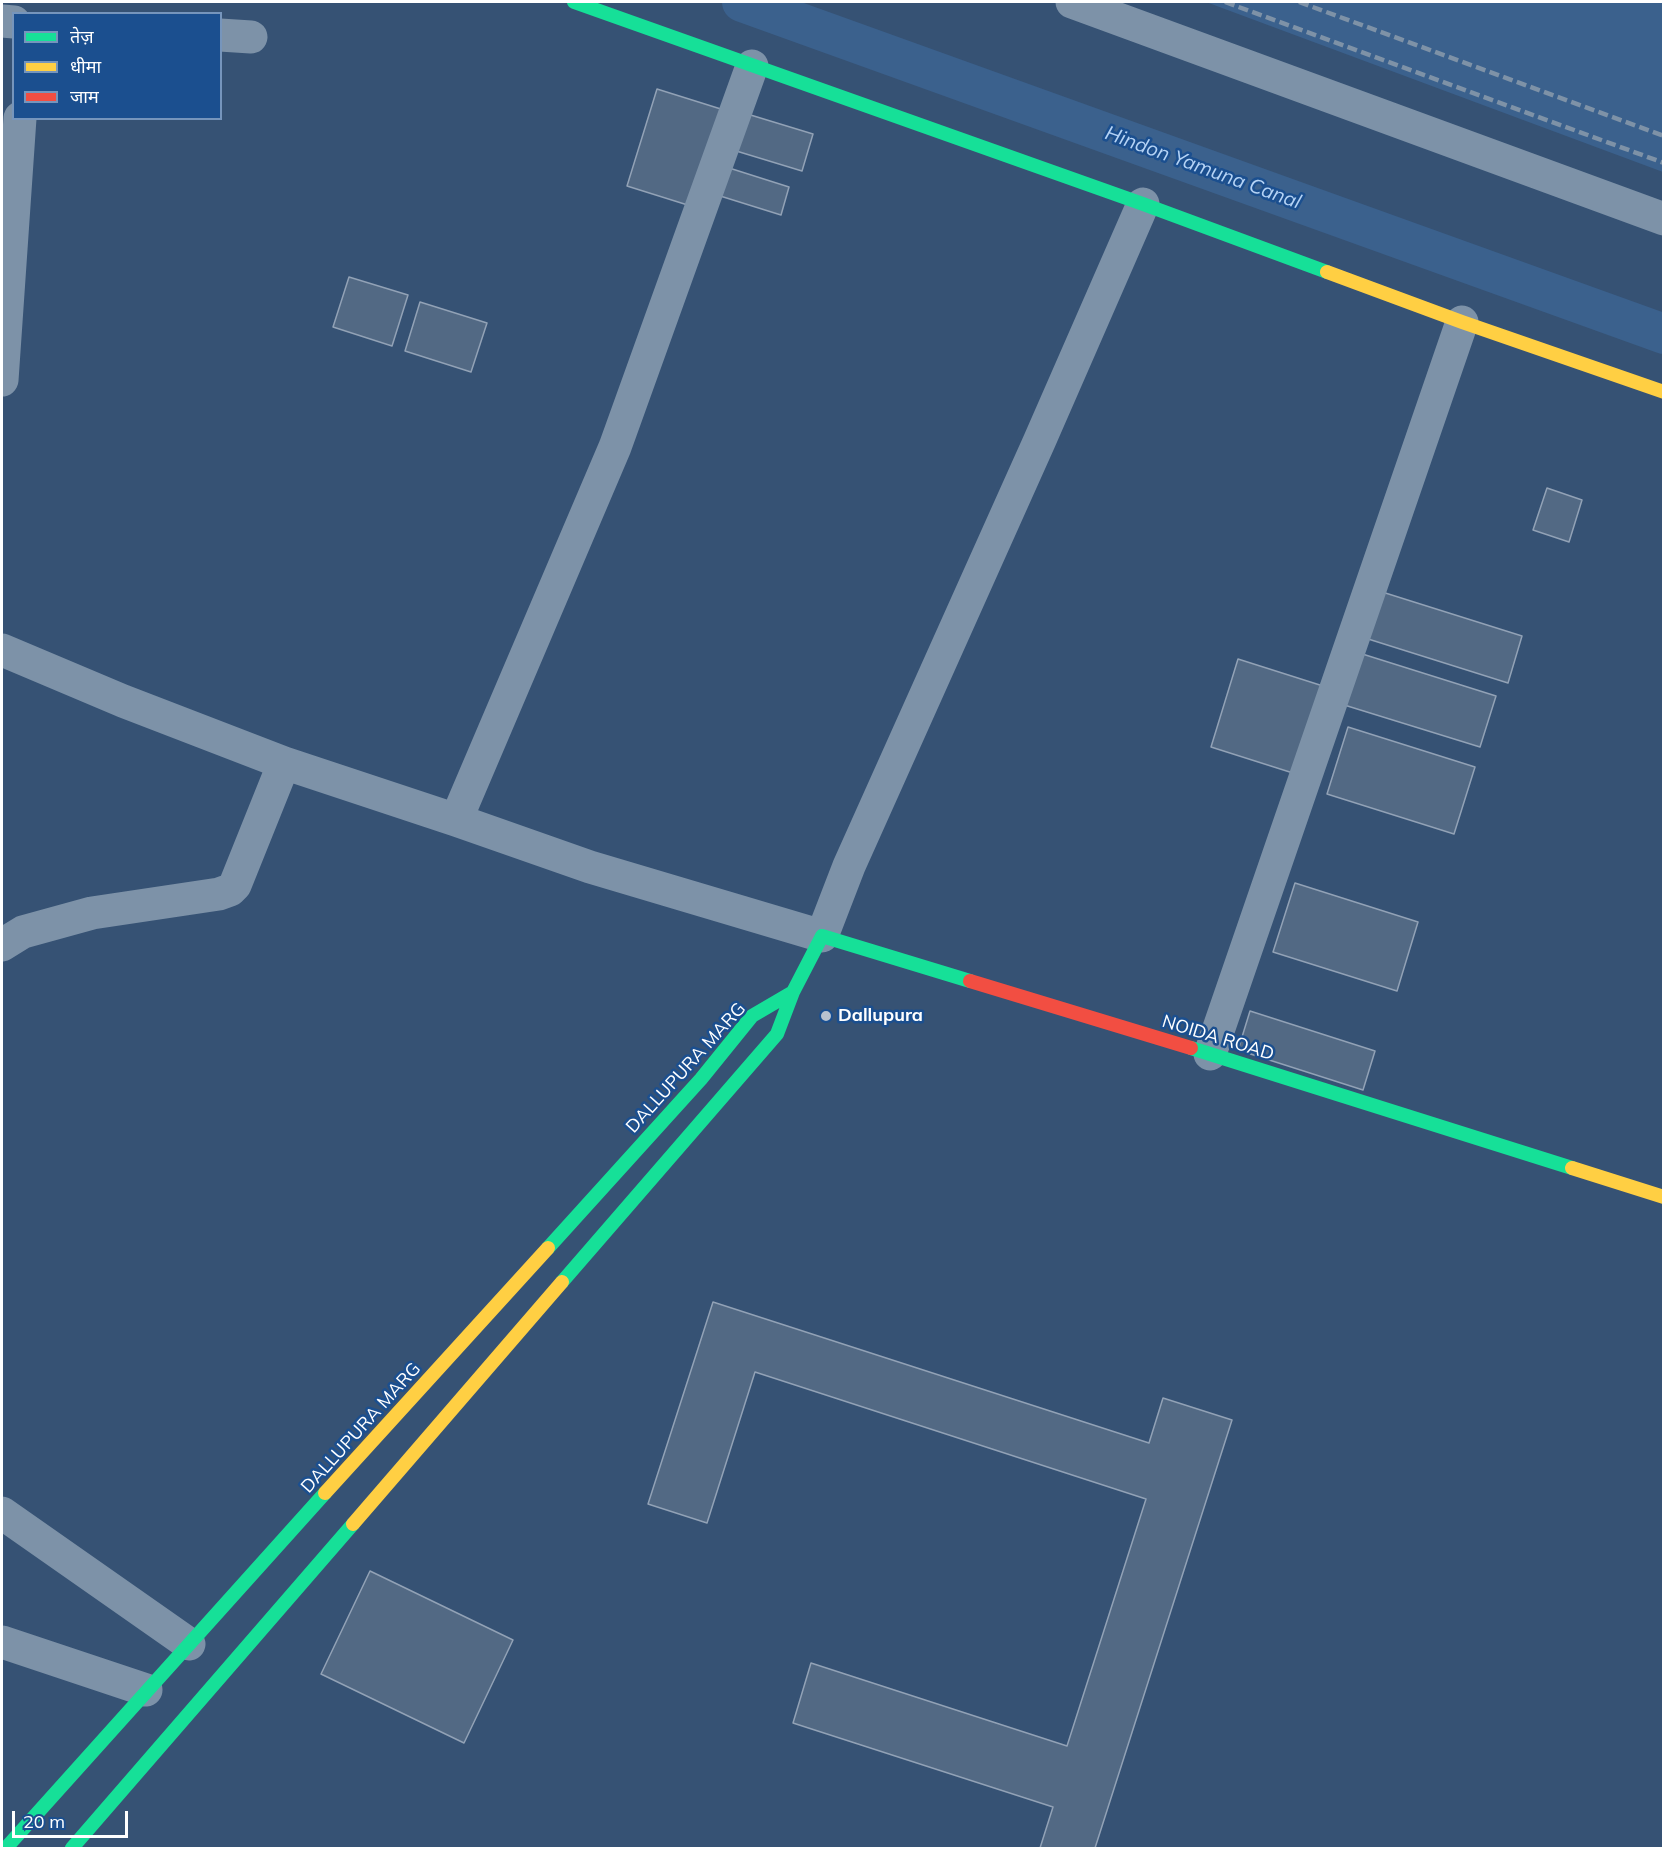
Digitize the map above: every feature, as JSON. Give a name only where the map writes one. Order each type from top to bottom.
[{"type":"main road","points":[[574,2],[1143,204],[1461,322],[1664,392]]},
{"type":"main road","points":[[72,1848],[777,1034],[793,992],[822,936]]},
{"type":"main road","name":"NOIDA ROAD","points":[[822,936],[1210,1054],[1664,1197]]},
{"type":"main road","name":"DALLUPURA MARG","points":[[6,1848],[146,1690],[701,1079],[752,1016],[793,992]]},
{"type":"street","points":[[1072,2],[1664,219]]},
{"type":"street","points":[[456,820],[615,447],[752,66]]},
{"type":"street","points":[[2,380],[20,120]]},
{"type":"street","points":[[2,650],[123,701],[284,763],[590,867],[822,936],[849,866],[1143,204]]},
{"type":"street","points":[[1210,1054],[1461,322]]},
{"type":"street","points":[[2,945],[23,932],[92,913],[219,894],[230,890],[235,885],[284,763]]},
{"type":"street","points":[[2,1513],[189,1644]]},
{"type":"street","points":[[2,1642],[146,1690]]},
{"type":"water","points":[[1206,2],[1663,2],[1663,172]]},
{"type":"building","points":[[657,89],[724,110],[694,207],[627,186]]},
{"type":"building","points":[[744,113],[813,134],[802,171],[733,150]]},
{"type":"building","points":[[726,167],[789,187],[781,215],[717,195]]},
{"type":"building","points":[[349,277],[408,295],[392,346],[333,327]]},
{"type":"building","points":[[420,302],[487,323],[471,372],[405,351]]},
{"type":"building","points":[[1547,488],[1582,500],[1569,542],[1533,530]]},
{"type":"building","points":[[1379,591],[1522,636],[1508,683],[1365,638]]},
{"type":"building","points":[[1356,652],[1496,696],[1480,747],[1341,704]]},
{"type":"building","points":[[1238,659],[1323,686],[1296,774],[1211,747]]},
{"type":"building","points":[[1348,727],[1475,767],[1454,834],[1327,794]]},
{"type":"building","points":[[1295,883],[1418,922],[1397,991],[1273,952]]},
{"type":"building","points":[[1250,1011],[1375,1051],[1363,1090],[1238,1050]]},
{"type":"building","points":[[713,1302],[1149,1443],[1163,1398],[1232,1420],[1095,1848],[1040,1848],[1053,1807],[793,1723],[811,1663],[1067,1746],[1146,1499],[755,1372],[707,1523],[648,1504]]},
{"type":"building","points":[[370,1571],[513,1640],[464,1743],[321,1674]]},
{"type":"waterway","name":"Hindon Yamuna Canal","points":[[742,2],[1664,334]]},
{"type":"railway","points":[[1225,2],[1664,163]]},
{"type":"railway","points":[[1299,2],[1664,136]]},
{"type":"traffic: fast","points":[[574,2],[1143,204],[1327,272]]},
{"type":"traffic: fast","points":[[562,1282],[777,1034],[793,992],[822,936],[970,981]]},
{"type":"traffic: fast","points":[[548,1248],[701,1079],[752,1016],[793,992]]},
{"type":"traffic: fast","points":[[1191,1048],[1572,1168]]},
{"type":"traffic: fast","points":[[6,1848],[325,1493]]},
{"type":"traffic: fast","points":[[72,1848],[353,1524]]},
{"type":"traffic: slow","points":[[1327,272],[1462,322],[1664,392]]},
{"type":"traffic: slow","points":[[1572,1168],[1664,1197]]},
{"type":"traffic: slow","points":[[325,1493],[548,1248]]},
{"type":"traffic: slow","points":[[353,1524],[562,1282]]},
{"type":"traffic: jam","points":[[970,981],[1191,1048]]},
{"type":"place","name":"Dallupura","points":[[826,1016]]}]
